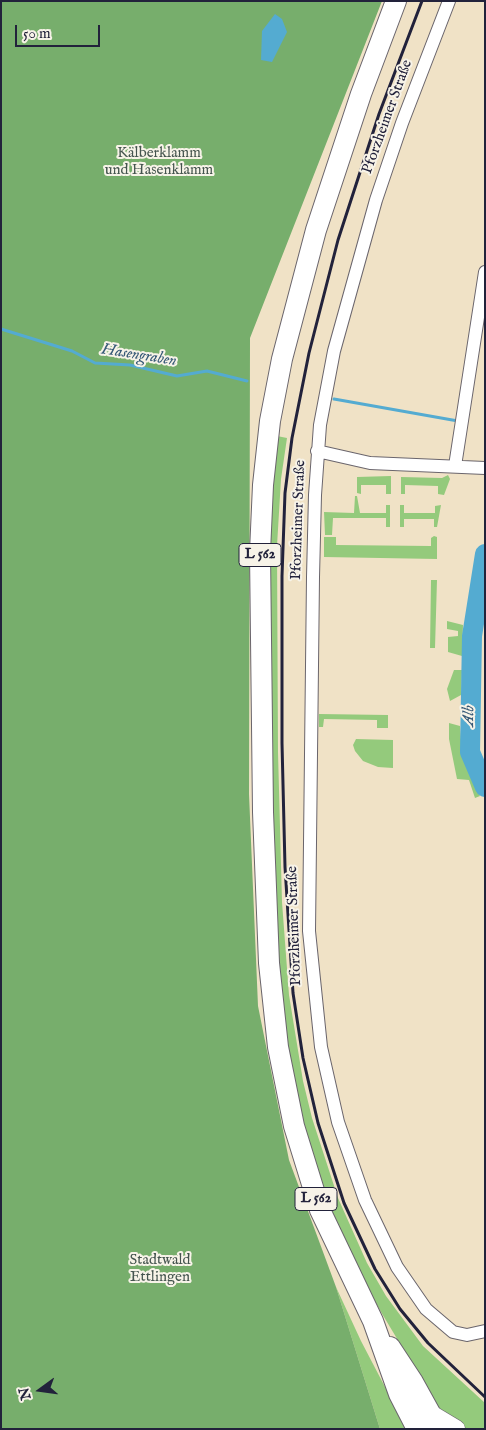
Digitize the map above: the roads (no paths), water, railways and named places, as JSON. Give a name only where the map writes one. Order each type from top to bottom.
[{"type":"main road","name":"L 562","points":[[396,1],[361,94],[316,230],[282,359],[270,421],[262,485],[260,552],[263,812],[269,963],[278,1047],[294,1126],[320,1210],[372,1320],[399,1394],[417,1429]]},
{"type":"main road","name":"L 562","points":[[372,1320],[413,1382],[435,1422]]},
{"type":"main road","points":[[435,1422],[456,1429]]},
{"type":"street","name":"Pforzheimer Straße","points":[[449,1],[399,130],[376,200],[334,351],[318,451],[313,577],[309,904],[313,985],[321,1047],[330,1094],[364,1200],[398,1267],[426,1309],[453,1332],[467,1335],[485,1331]]},
{"type":"street","points":[[455,466],[485,272]]},
{"type":"street","name":"Pforzheimer Straße","points":[[318,451],[370,463],[485,468]]},
{"type":"water","points":[[275,14],[282,19],[287,32],[272,62],[261,60],[262,31]]},
{"type":"waterway","name":"Hasengraben","points":[[1,329],[72,351],[95,363],[130,365],[177,376],[207,371],[247,381]]},
{"type":"waterway","points":[[334,399],[458,421]]},
{"type":"waterway","name":"Alb","points":[[485,554],[472,636],[470,752],[485,787]]},
{"type":"waterway","name":"Alb","points":[[481,779],[485,777]]},
{"type":"railway","points":[[422,1],[379,114],[338,240],[309,353],[292,438],[285,493],[282,576],[282,743],[285,867],[293,993],[303,1058],[318,1123],[344,1203],[375,1269],[400,1309],[428,1343],[485,1397]]},
{"type":"park label","name":"Kälberklamm und Hasenklamm","points":[[159,162]]},
{"type":"park label","name":"Stadtwald Ettlingen","points":[[160,1270]]}]
